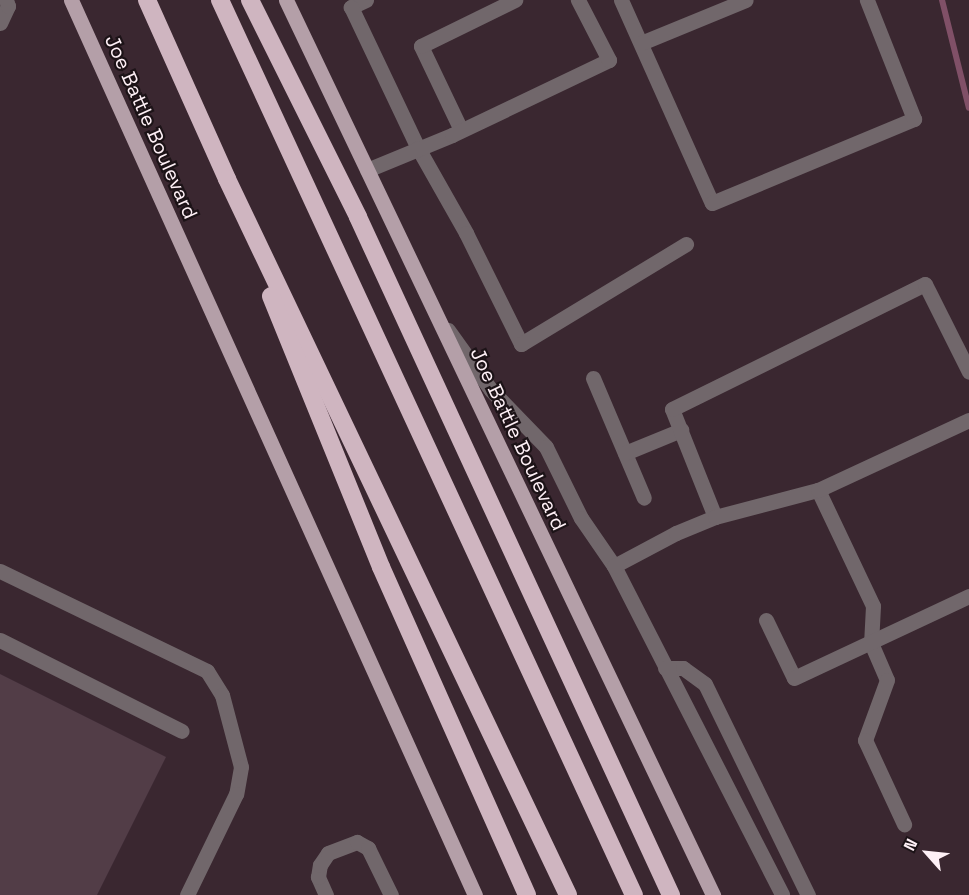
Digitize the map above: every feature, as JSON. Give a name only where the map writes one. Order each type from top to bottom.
[{"type":"highway","points":[[147,0],[227,179],[568,895]]},
{"type":"highway","points":[[220,0],[634,895]]},
{"type":"highway","points":[[250,0],[358,217],[671,895]]},
{"type":"highway","points":[[227,179],[298,368],[381,567],[527,895]]},
{"type":"main road","name":"Joe Battle Boulevard","points":[[70,0],[475,895]]},
{"type":"main road","name":"Joe Battle Boulevard","points":[[286,0],[713,895]]},
{"type":"lane","points":[[366,0],[351,7],[418,148],[450,204],[521,344],[686,244]]},
{"type":"lane","points":[[461,130],[421,46],[514,0]]},
{"type":"lane","points":[[367,170],[461,130],[609,60],[578,0]]},
{"type":"lane","points":[[621,0],[712,202],[914,119],[867,0]]},
{"type":"lane","points":[[641,43],[746,0]]},
{"type":"lane","points":[[0,23],[5,3]]},
{"type":"lane","points":[[716,517],[672,409],[925,284],[969,372]]},
{"type":"lane","points":[[434,309],[491,390],[546,447],[581,518],[614,566],[782,895]]},
{"type":"lane","points":[[593,378],[644,498]]},
{"type":"lane","points":[[614,566],[676,533],[716,517],[818,490],[969,420]]},
{"type":"lane","points":[[625,453],[681,430]]},
{"type":"lane","points":[[818,490],[873,606],[871,643],[887,680],[865,740],[904,824]]},
{"type":"lane","points":[[0,571],[207,671],[222,695],[241,767],[236,794],[187,895]]},
{"type":"lane","points":[[766,620],[794,678],[969,597]]},
{"type":"lane","points":[[0,639],[182,731]]},
{"type":"lane","points":[[665,668],[683,668],[705,684],[808,895]]},
{"type":"lane","points":[[326,895],[318,877],[320,865],[328,853],[357,842],[368,848],[391,895]]},
{"type":"building","points":[[0,674],[166,757],[97,895],[0,895]]},
{"type":"waterway","points":[[942,0],[969,108]]}]
